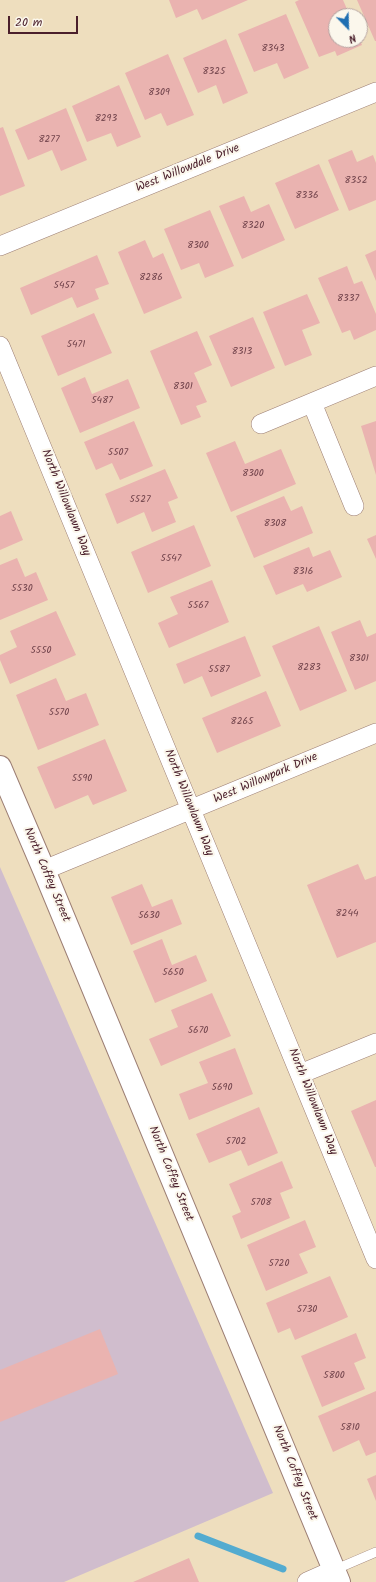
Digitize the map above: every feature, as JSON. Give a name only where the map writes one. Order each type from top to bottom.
[{"type":"street","name":"West Willowdale Drive","points":[[0,246],[376,92]]},
{"type":"street","name":"North Willowlawn Way","points":[[0,346],[376,1259]]},
{"type":"street","points":[[261,424],[376,376]]},
{"type":"street","points":[[312,403],[354,506]]},
{"type":"street","name":"West Willowpark Drive","points":[[44,870],[376,733]]},
{"type":"street","name":"North Coffey Street","points":[[0,767],[336,1576]]},
{"type":"street","points":[[300,1074],[376,1043]]},
{"type":"street","points":[[307,1582],[336,1576]]},
{"type":"lane","points":[[336,1576],[376,1552]]},
{"type":"shaded area","points":[[0,867],[273,1493],[64,1582],[0,1582]]},
{"type":"building","points":[[169,0],[248,0],[202,20],[197,9],[176,18]]},
{"type":"building","points":[[299,0],[343,0],[346,8],[328,8],[328,48],[355,48],[337,56],[335,51],[319,57],[295,2]]},
{"type":"building","points":[[357,0],[376,0],[376,41],[368,25],[368,8],[361,8]]},
{"type":"building","points":[[286,14],[309,68],[284,79],[277,63],[254,72],[238,34]]},
{"type":"building","points":[[226,39],[248,93],[223,104],[216,85],[198,93],[183,58]]},
{"type":"building","points":[[168,54],[194,115],[167,126],[161,113],[145,120],[125,73]]},
{"type":"building","points":[[119,85],[141,137],[117,147],[111,133],[87,142],[72,106]]},
{"type":"building","points":[[66,108],[87,160],[61,171],[52,150],[28,160],[15,130]]},
{"type":"building","points":[[3,127],[25,186],[0,196],[0,128]]},
{"type":"building","points":[[352,150],[357,162],[373,155],[376,163],[376,200],[349,211],[328,160]]},
{"type":"building","points":[[319,164],[339,210],[295,229],[275,183]]},
{"type":"building","points":[[244,196],[251,212],[269,204],[285,240],[242,259],[219,206]]},
{"type":"building","points":[[210,210],[234,266],[205,278],[199,263],[181,270],[164,229]]},
{"type":"building","points":[[145,240],[153,258],[163,253],[182,298],[144,314],[118,252]]},
{"type":"building","points":[[376,250],[376,281],[365,255]]},
{"type":"building","points":[[97,255],[109,284],[95,289],[99,299],[77,308],[72,297],[31,315],[20,288]]},
{"type":"building","points":[[347,266],[354,284],[362,281],[376,314],[376,330],[354,340],[350,330],[342,333],[318,278]]},
{"type":"building","points":[[307,294],[320,323],[302,330],[312,355],[285,366],[263,312]]},
{"type":"building","points":[[94,313],[112,353],[58,376],[41,336]]},
{"type":"building","points":[[253,317],[275,368],[231,387],[209,336]]},
{"type":"building","points":[[197,331],[212,365],[194,373],[207,402],[196,406],[201,417],[181,425],[150,351]]},
{"type":"building","points":[[85,377],[92,394],[128,379],[140,408],[80,433],[61,388]]},
{"type":"building","points":[[134,421],[153,466],[120,480],[112,463],[96,470],[84,442]]},
{"type":"building","points":[[376,421],[376,475],[361,426]]},
{"type":"building","points":[[235,441],[245,464],[281,449],[296,484],[231,512],[206,453]]},
{"type":"building","points":[[165,469],[178,498],[168,502],[176,522],[152,532],[144,512],[117,524],[105,494]]},
{"type":"building","points":[[284,496],[291,511],[302,506],[313,533],[254,558],[236,516]]},
{"type":"building","points":[[11,511],[23,540],[0,550],[0,516]]},
{"type":"building","points":[[194,525],[211,566],[148,593],[131,552]]},
{"type":"building","points":[[376,535],[376,559],[367,539]]},
{"type":"building","points":[[309,547],[313,557],[330,550],[342,577],[307,592],[303,584],[276,595],[263,566]]},
{"type":"building","points":[[17,558],[25,577],[36,572],[48,600],[0,620],[0,565]]},
{"type":"building","points":[[212,580],[229,622],[169,648],[158,623],[178,614],[170,597]]},
{"type":"building","points":[[56,611],[76,655],[10,684],[0,660],[0,655],[17,647],[10,631]]},
{"type":"building","points":[[360,620],[367,637],[376,633],[376,681],[355,690],[331,632]]},
{"type":"building","points":[[319,626],[347,691],[300,711],[272,646]]},
{"type":"building","points":[[245,636],[261,676],[211,697],[202,676],[184,684],[176,664]]},
{"type":"building","points":[[56,678],[66,701],[86,693],[99,725],[38,750],[16,695]]},
{"type":"building","points":[[266,691],[281,726],[217,753],[202,718]]},
{"type":"building","points":[[105,739],[127,791],[93,805],[88,795],[55,809],[37,767]]},
{"type":"building","points":[[358,864],[365,880],[376,876],[376,942],[337,958],[307,885]]},
{"type":"building","points":[[142,884],[152,907],[172,899],[182,924],[131,945],[111,897]]},
{"type":"building","points":[[162,939],[172,965],[196,955],[207,981],[155,1003],[133,951]]},
{"type":"building","points":[[212,993],[231,1036],[161,1066],[149,1039],[178,1027],[171,1010]]},
{"type":"building","points":[[235,1048],[253,1094],[189,1120],[179,1094],[208,1083],[199,1062]]},
{"type":"building","points":[[376,1100],[376,1167],[375,1167],[351,1111]]},
{"type":"building","points":[[259,1107],[278,1153],[248,1166],[241,1150],[209,1163],[196,1134]]},
{"type":"building","points":[[282,1161],[293,1188],[280,1193],[290,1218],[241,1239],[232,1216],[241,1212],[229,1184]]},
{"type":"building","points":[[305,1220],[316,1247],[299,1254],[308,1273],[266,1291],[247,1245]]},
{"type":"building","points":[[330,1276],[348,1317],[295,1340],[290,1328],[278,1333],[266,1303]]},
{"type":"building","points":[[100,1329],[118,1374],[0,1422],[0,1370]]},
{"type":"building","points":[[356,1333],[366,1358],[354,1363],[365,1389],[322,1407],[301,1356]]},
{"type":"building","points":[[376,1391],[376,1452],[366,1456],[359,1440],[333,1452],[318,1416]]},
{"type":"building","points":[[376,1475],[376,1501],[367,1479]]},
{"type":"building","points":[[189,1558],[199,1582],[133,1582]]},
{"type":"waterway","points":[[198,1536],[283,1569]]}]
